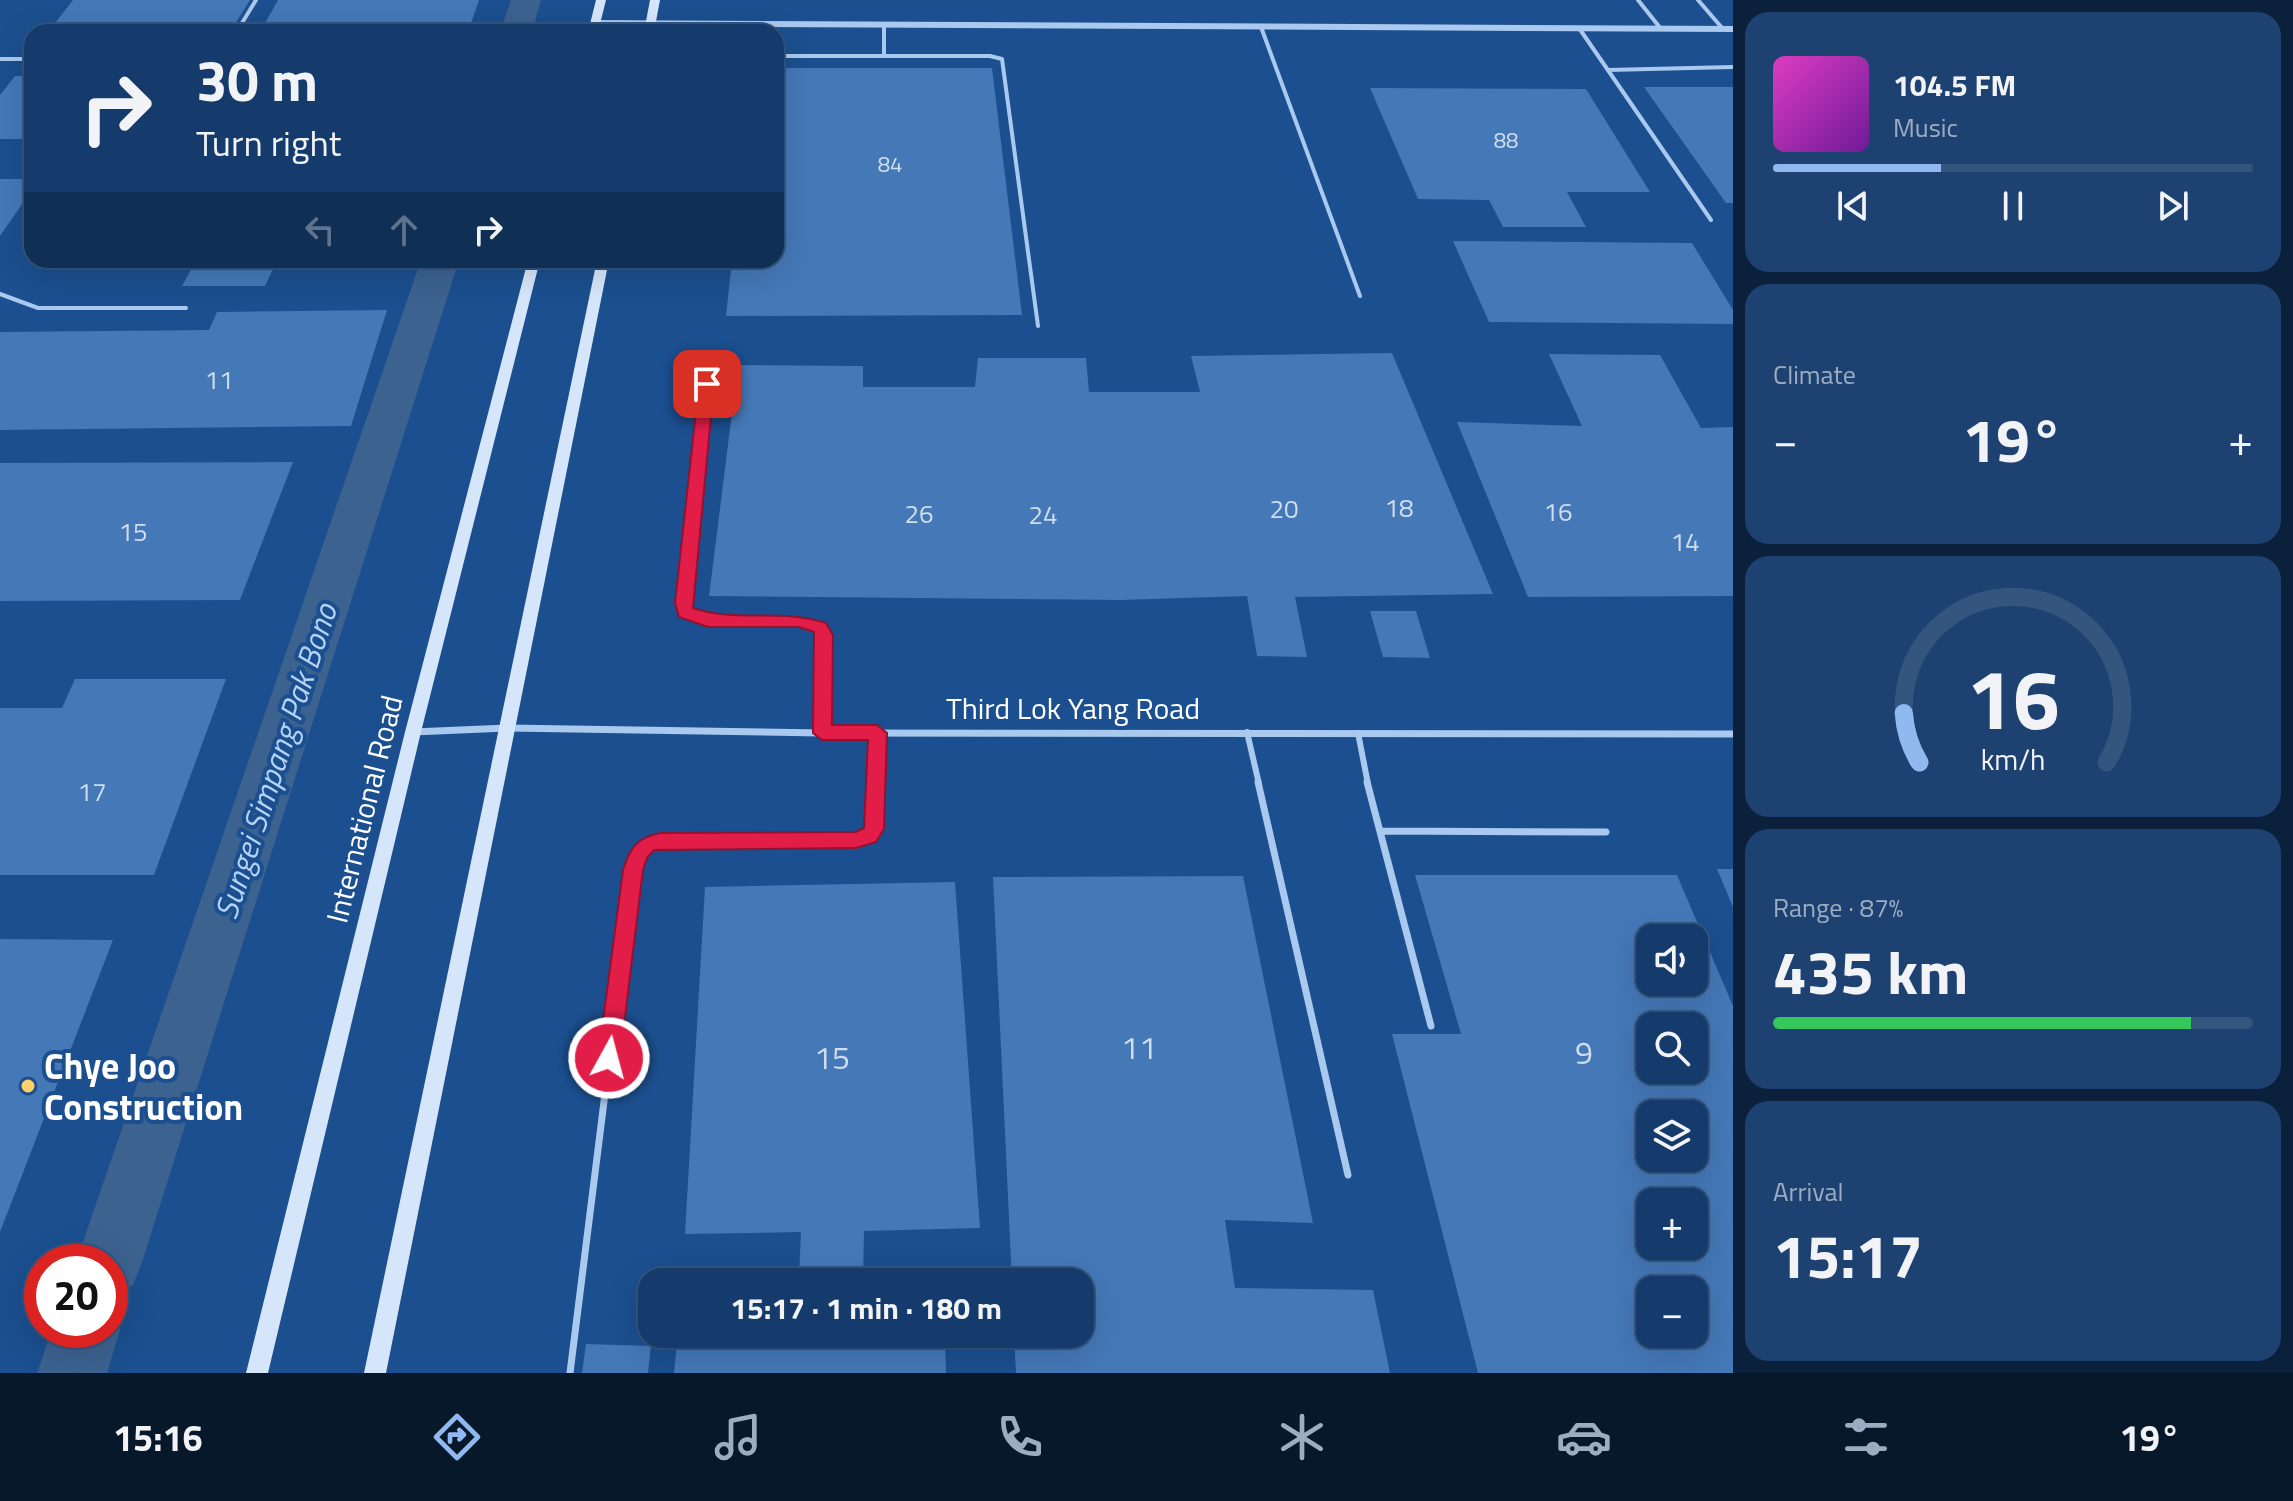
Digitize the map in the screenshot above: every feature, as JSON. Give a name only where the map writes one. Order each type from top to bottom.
[{"type":"main road","points":[[595,24],[601,0]]},
{"type":"main road","points":[[651,24],[655,0]]},
{"type":"main road","name":"International Road","points":[[257,1373],[413,732],[532,268]]},
{"type":"main road","points":[[375,1373],[601,268]]},
{"type":"street","points":[[784,27],[1733,29]]},
{"type":"street","name":"Third Lok Yang Road","points":[[413,732],[507,728],[822,733],[1733,734]]},
{"type":"lane","points":[[241,24],[256,0]]},
{"type":"lane","points":[[1638,0],[1661,29]]},
{"type":"lane","points":[[1698,0],[1723,29]]},
{"type":"lane","points":[[884,26],[884,56]]},
{"type":"lane","points":[[1261,27],[1360,296]]},
{"type":"lane","points":[[1579,28],[1711,220]]},
{"type":"lane","points":[[784,56],[990,56],[1004,62],[1038,326]]},
{"type":"lane","points":[[0,59],[24,59]]},
{"type":"lane","points":[[1608,70],[1733,67]]},
{"type":"lane","points":[[0,294],[29,307],[186,308]]},
{"type":"lane","points":[[710,353],[683,603],[685,612],[708,620],[800,621],[820,628],[824,635],[822,733]]},
{"type":"lane","points":[[1247,732],[1348,1175]]},
{"type":"lane","points":[[570,1373],[633,870],[638,854],[648,844],[660,841],[841,841],[869,836],[874,829],[877,733]]},
{"type":"lane","points":[[1358,733],[1368,785],[1431,1026]]},
{"type":"lane","points":[[1381,831],[1606,832]]},
{"type":"building","points":[[73,0],[250,0],[235,24],[54,24]]},
{"type":"building","points":[[278,0],[479,0],[471,24],[264,24]]},
{"type":"building","points":[[784,68],[992,68],[1022,315],[726,316],[731,268],[784,268]]},
{"type":"building","points":[[15,76],[24,76],[24,139],[0,139],[0,95]]},
{"type":"building","points":[[1644,87],[1733,87],[1733,203],[1726,203]]},
{"type":"building","points":[[1370,88],[1586,89],[1650,192],[1567,192],[1586,227],[1503,227],[1489,200],[1418,199]]},
{"type":"building","points":[[0,179],[24,179],[24,202],[0,236]]},
{"type":"building","points":[[1453,241],[1692,243],[1733,310],[1733,324],[1489,322]]},
{"type":"building","points":[[192,268],[274,268],[265,286],[182,286]]},
{"type":"building","points":[[387,310],[351,426],[0,430],[0,332],[209,330],[217,312]]},
{"type":"building","points":[[1392,353],[1493,594],[1295,597],[1307,657],[1257,656],[1247,596],[1121,600],[709,596],[738,365],[863,366],[863,387],[975,387],[978,358],[1086,358],[1089,392],[1200,392],[1191,356]]},
{"type":"building","points":[[1549,354],[1660,355],[1701,428],[1733,427],[1733,596],[1528,597],[1457,422],[1582,426]]},
{"type":"building","points":[[293,462],[240,600],[0,601],[0,463]]},
{"type":"building","points":[[1370,611],[1416,611],[1430,658],[1383,657]]},
{"type":"building","points":[[75,679],[226,679],[154,875],[0,875],[0,708],[62,708]]},
{"type":"building","points":[[1717,869],[1733,869],[1733,907]]},
{"type":"building","points":[[1415,875],[1677,875],[1698,924],[1636,924],[1636,996],[1708,996],[1708,948],[1733,1006],[1733,1373],[1478,1373],[1392,1034],[1461,1034]]},
{"type":"building","points":[[1243,876],[1313,1223],[1225,1220],[1235,1288],[1373,1290],[1390,1373],[1016,1373],[1015,1348],[1094,1348],[1094,1268],[1011,1268],[993,877]]},
{"type":"building","points":[[955,882],[980,1228],[864,1231],[863,1268],[799,1268],[801,1232],[685,1234],[705,887]]},
{"type":"building","name":"Chye Joo Construction","points":[[0,939],[113,940],[0,1232]]},
{"type":"building","points":[[586,1344],[651,1348],[648,1373],[582,1373]]},
{"type":"building","points":[[677,1348],[945,1348],[946,1373],[674,1373]]},
{"type":"waterway","name":"Sungei Simpang Pak Bono","points":[[518,24],[526,0]]},
{"type":"waterway","name":"Sungei Simpang Pak Bono","points":[[115,1244],[437,268]]},
{"type":"waterway","name":"Sungei Simpang Pak Bono","points":[[72,1373],[80,1348]]},
{"type":"place","name":"Chye Joo Construction","points":[[28,1086]]},
{"type":"route","points":[[609,1058],[633,870],[638,854],[648,844],[660,841],[841,841],[869,836],[874,829],[877,733],[822,733],[824,635],[820,628],[800,621],[708,620],[685,612],[683,603],[707,384]]}]
